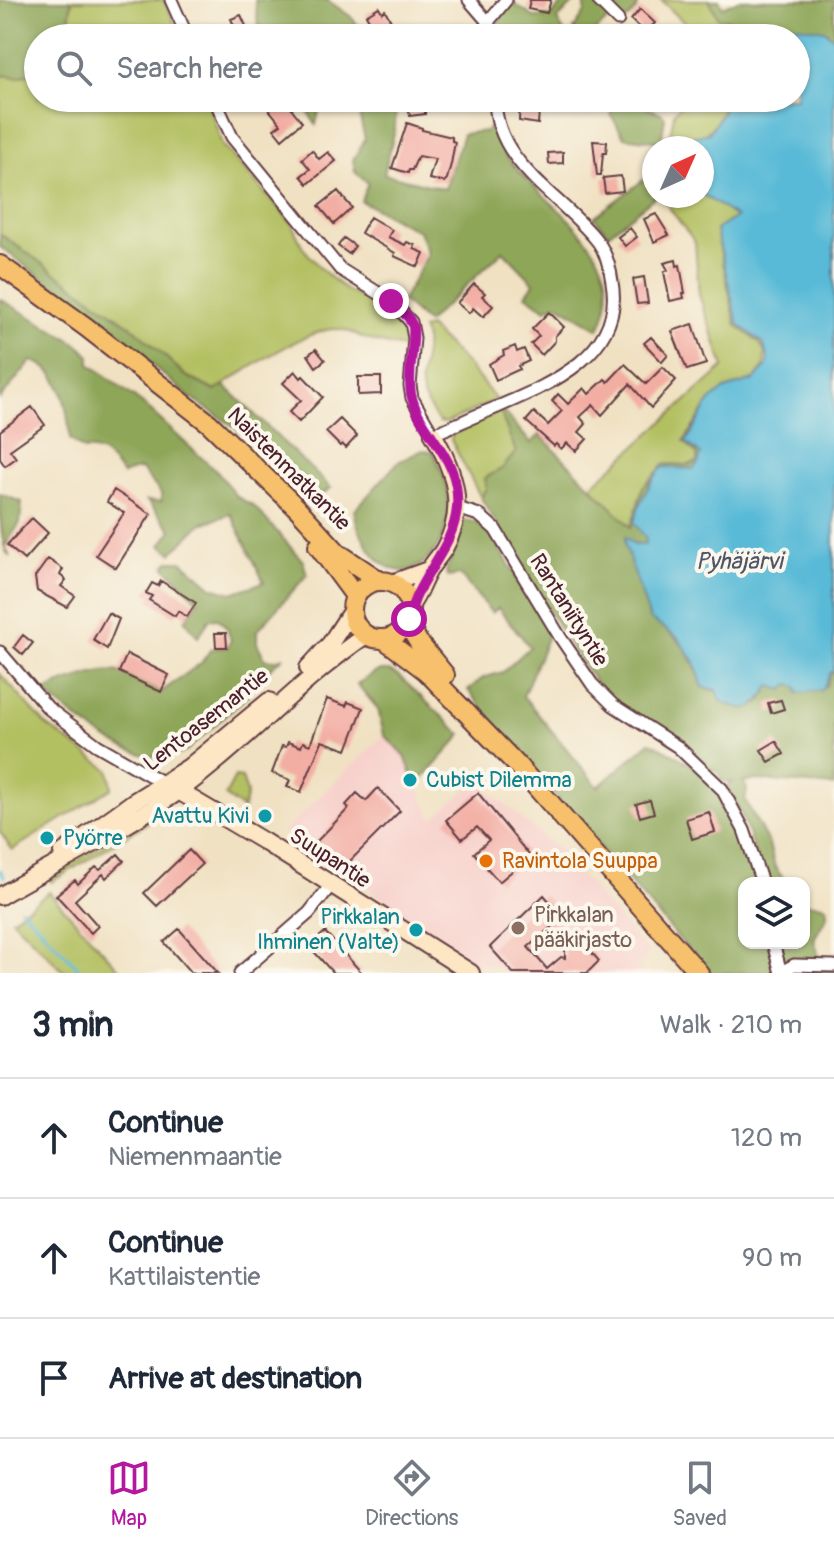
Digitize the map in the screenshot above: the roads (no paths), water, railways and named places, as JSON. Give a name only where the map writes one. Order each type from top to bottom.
[{"type":"main road","name":"Naistenmatkantie","points":[[0,265],[86,327],[209,423],[297,508],[338,553],[386,582]]},
{"type":"main road","name":"Naistenmatkantie","points":[[165,391],[316,544],[354,603]]},
{"type":"main road","points":[[375,637],[398,634],[426,580],[428,570],[447,544],[457,508],[451,467],[433,434]]},
{"type":"main road","points":[[428,570],[365,586],[354,603],[356,624],[426,671],[517,765],[699,973]]},
{"type":"main road","points":[[386,582],[404,592],[409,614],[426,652],[517,765]]},
{"type":"main road","name":"Lentoasemantie","points":[[33,877],[86,835],[189,767],[315,661],[338,632],[354,603]]},
{"type":"main road","name":"Lentoasemantie","points":[[0,896],[72,857],[179,791],[321,668],[375,637]]},
{"type":"main road","name":"Suupantie","points":[[163,783],[263,841],[461,970]]},
{"type":"street","points":[[171,0],[182,24]]},
{"type":"street","points":[[469,0],[488,22],[506,0]]},
{"type":"street","points":[[598,0],[618,20]]},
{"type":"street","points":[[220,112],[232,137],[340,269],[391,301],[411,322],[414,338],[412,398],[433,434],[538,389],[570,371],[598,343],[611,318],[613,288],[600,246],[513,155],[497,125],[496,112]]},
{"type":"street","name":"Rantaniityntie","points":[[457,508],[479,515],[495,529],[579,668],[602,694],[637,722],[678,747],[722,789],[744,830],[760,877]]},
{"type":"street","points":[[0,652],[48,708],[65,722],[97,745],[163,783]]},
{"type":"street","points":[[240,973],[309,913],[331,885]]},
{"type":"street","points":[[775,949],[781,972],[794,965],[834,966]]},
{"type":"water","name":"Pyhäjärvi","points":[[810,28],[825,30],[834,38],[834,671],[822,690],[798,693],[797,687],[789,684],[784,690],[770,686],[755,705],[745,708],[722,702],[717,690],[703,687],[695,662],[677,637],[650,619],[625,545],[625,537],[635,545],[645,544],[646,538],[634,523],[645,493],[663,467],[693,469],[698,464],[701,454],[686,442],[710,401],[725,389],[754,380],[766,367],[768,359],[763,343],[738,324],[716,230],[736,217],[714,202],[714,136],[696,136],[709,133],[722,112],[810,112]]},
{"type":"waterway","points":[[0,870],[4,877]]},
{"type":"waterway","points":[[21,908],[83,973]]},
{"type":"place","name":"Cubist Dilemma","points":[[410,780]]},
{"type":"place","name":"Avattu Kivi","points":[[265,816]]},
{"type":"place","name":"Pyörre","points":[[47,838]]},
{"type":"place","name":"Ravintola Suuppa","points":[[486,861]]},
{"type":"place","name":"Pirkkalan pääkirjasto","points":[[518,928]]},
{"type":"place","name":"Pirkkalan Ihminen (Valte)","points":[[416,930]]}]
